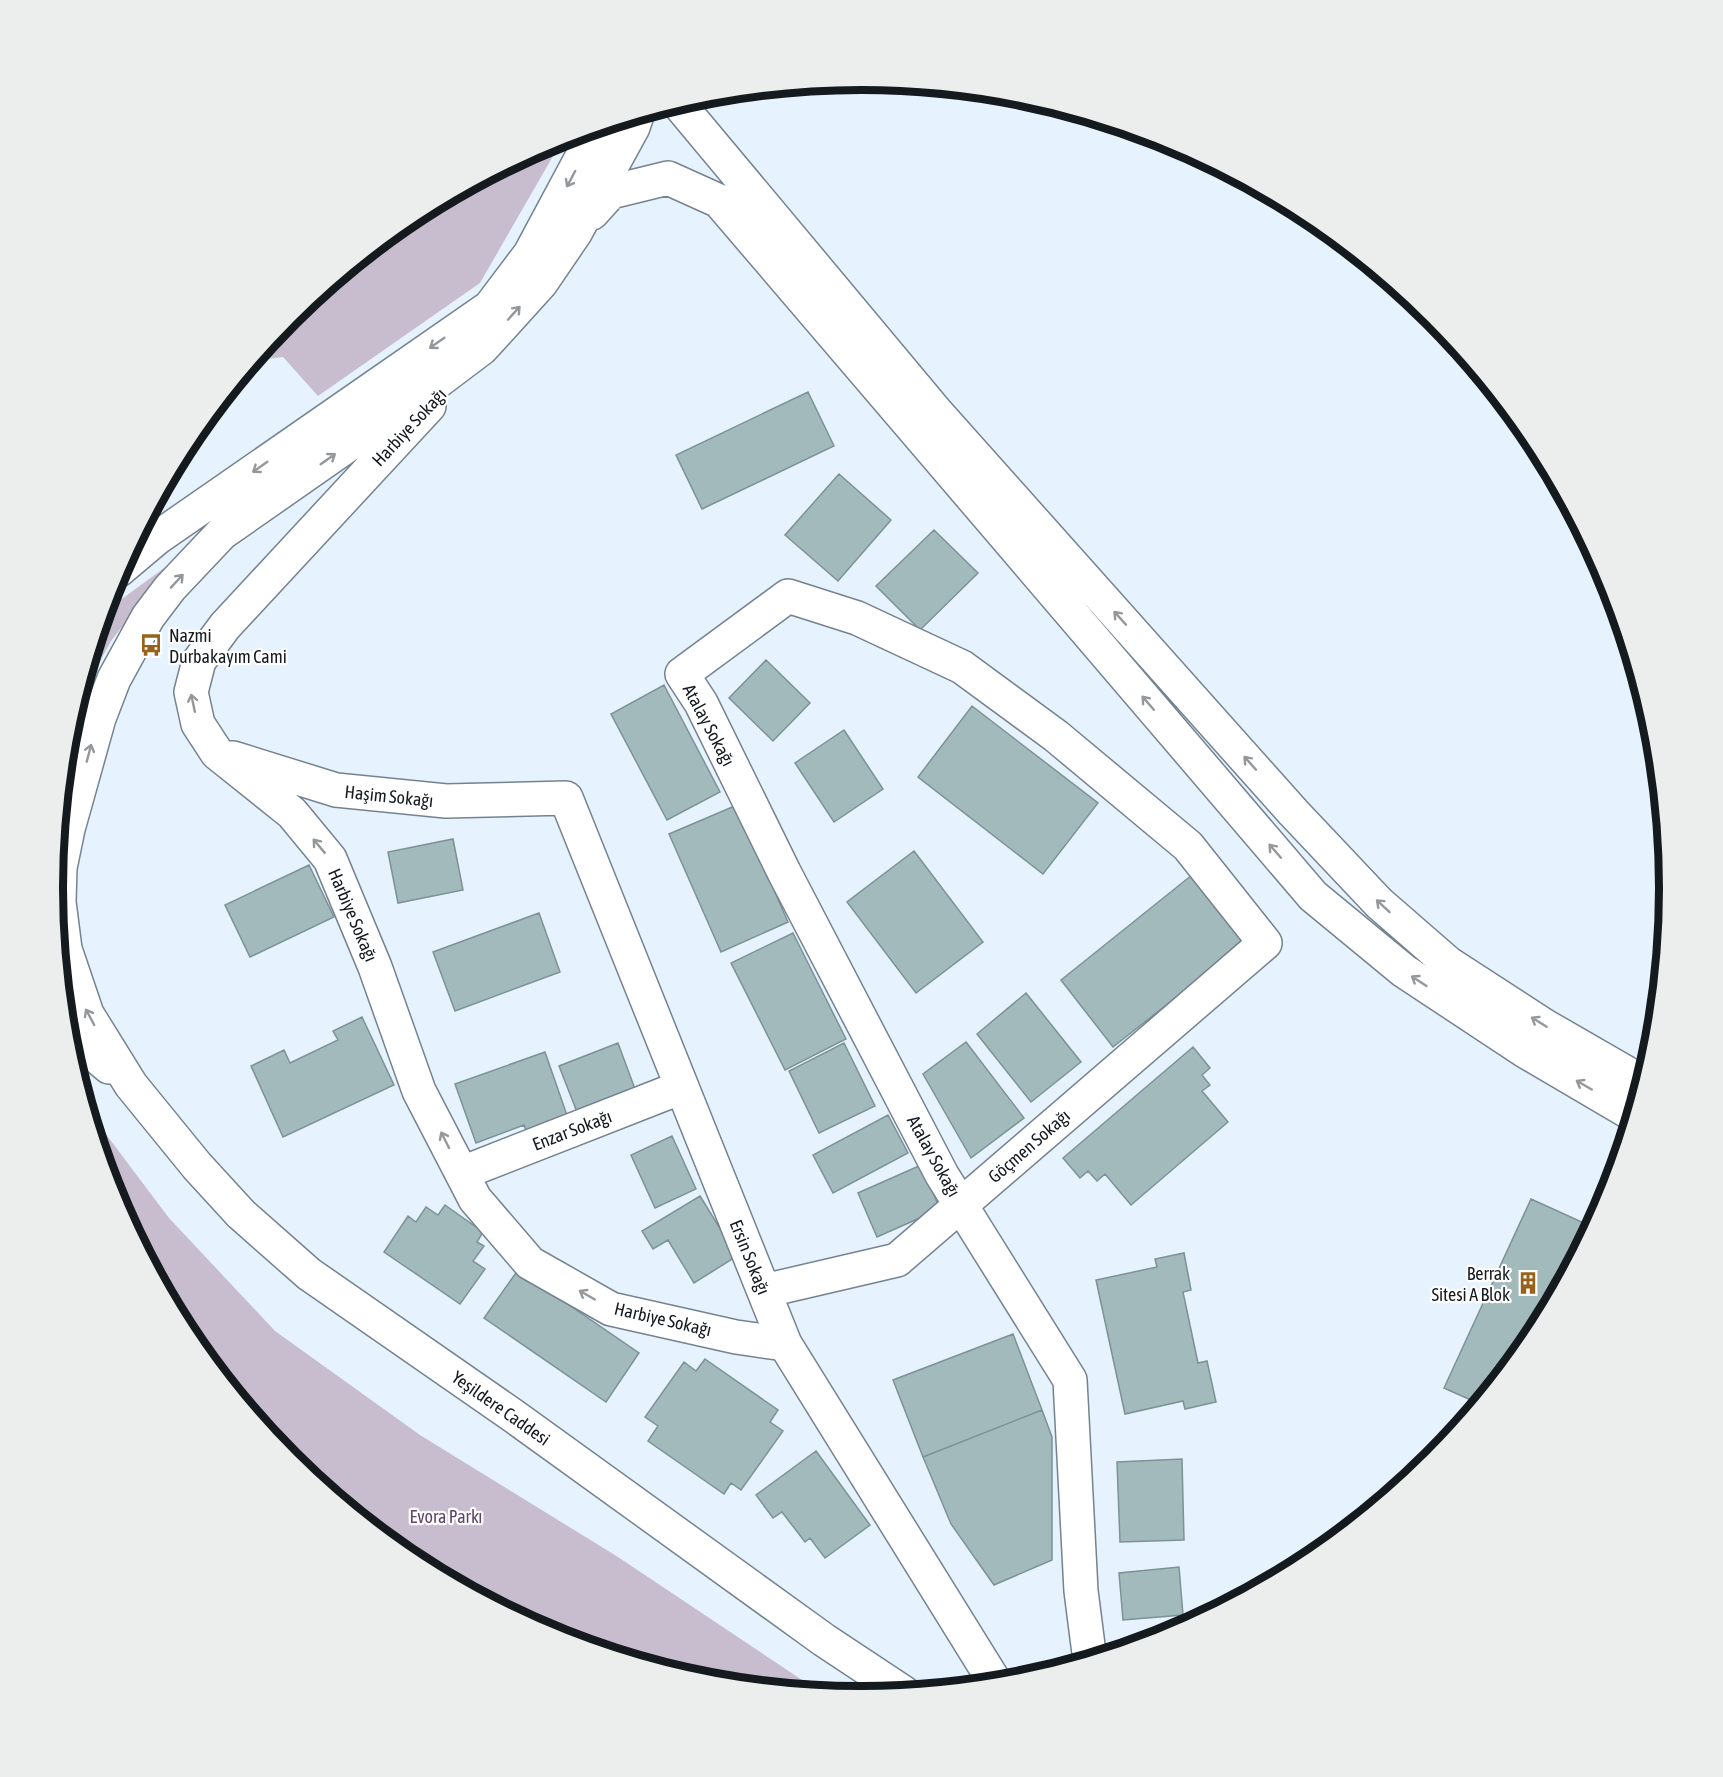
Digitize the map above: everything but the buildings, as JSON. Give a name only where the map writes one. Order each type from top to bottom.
[{"type":"street","points":[[684,110],[937,413],[1293,812],[1380,903],[1448,963],[1545,1026],[1637,1079]]},
{"type":"street","name":"Harbiye Sokağı","points":[[634,123],[576,233],[541,283],[225,626],[199,661],[191,692],[198,724],[218,753],[291,813],[330,859],[375,967],[419,1091],[475,1198],[530,1263],[611,1309],[736,1336],[785,1344]]},
{"type":"street","points":[[136,556],[157,538],[490,307],[530,255],[593,137]]},
{"type":"street","points":[[576,233],[611,192],[668,177],[719,201],[1313,896],[1404,971],[1525,1051],[1628,1112]]},
{"type":"street","name":"Harbiye Sokağı","points":[[68,807],[114,679],[148,617],[170,588],[222,533],[421,394],[482,348]]},
{"type":"street","name":"Göçmen Sokağı","points":[[682,674],[788,596],[867,623],[962,667],[1056,736],[1188,846],[1265,943],[897,1260],[764,1291]]},
{"type":"street","name":"Atalay Sokağı","points":[[682,674],[701,703],[795,893],[942,1175],[1070,1380],[1080,1591],[1089,1654]]},
{"type":"street","name":"Haşim Sokağı","points":[[218,753],[336,790],[446,801],[566,798]]},
{"type":"street","name":"Ersin Sokağı","points":[[566,798],[785,1344],[991,1676]]},
{"type":"street","name":"Harbiye Sokağı","points":[[68,967],[87,1014],[131,1085]]},
{"type":"street","points":[[77,1040],[131,1085]]},
{"type":"street","name":"Yeşildere Caddesi","points":[[131,1085],[197,1166],[241,1214],[309,1274],[524,1424],[824,1640],[893,1686]]},
{"type":"street","name":"Enzar Sokağı","points":[[462,1173],[682,1087]]},
{"type":"green space","points":[[556,151],[480,283],[318,396],[283,357],[263,360],[335,288],[375,255],[462,197],[508,172]]},
{"type":"green space","points":[[171,563],[111,641],[92,677],[105,632],[116,603]]},
{"type":"green space","name":"Evora Parkı","points":[[99,1125],[169,1218],[275,1331],[420,1435],[618,1557],[810,1685],[706,1672],[605,1645],[508,1605],[462,1580],[375,1522],[335,1489],[261,1415],[228,1375],[198,1332],[145,1242],[124,1194]]},
{"type":"place","name":"Nazmi Durbakayım Cami","points":[[151,645]]},
{"type":"place","name":"Berrak Sitesi A Blok","points":[[1528,1283]]}]
